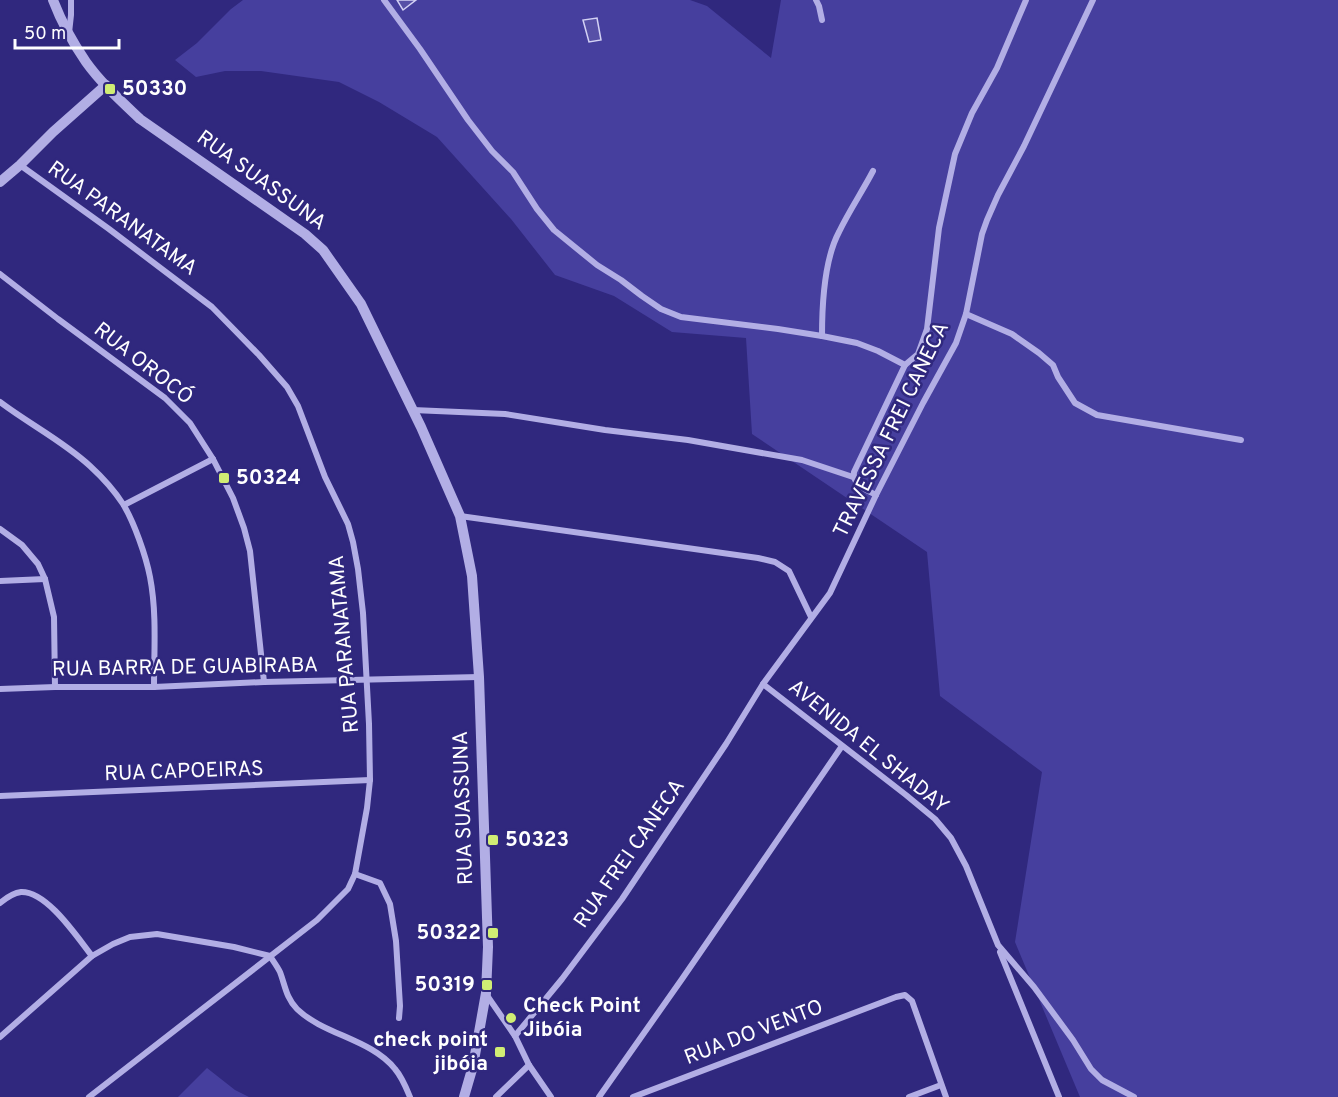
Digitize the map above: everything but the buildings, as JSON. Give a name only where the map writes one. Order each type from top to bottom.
[{"type":"street","name":"RUA SUASSUNA","points":[[53,0],[69,34],[86,61],[140,119],[305,234],[323,250],[361,304],[460,516],[472,576],[479,677],[488,947],[486,993],[473,1066],[464,1097]]},
{"type":"street","points":[[69,34],[71,0]]},
{"type":"street","points":[[384,0],[468,120],[492,151],[513,172],[537,209],[554,230],[597,265],[661,309],[681,317],[778,329],[857,343],[905,364]]},
{"type":"street","points":[[816,0],[822,20]]},
{"type":"street","points":[[876,495],[857,484],[853,477],[854,472],[905,364],[918,354],[927,329],[939,228],[955,154],[972,113],[997,68],[1026,0]]},
{"type":"street","name":"TRAVESSA FREI CANECA","points":[[763,684],[830,593],[876,495],[956,343],[966,314],[982,234],[987,220],[1093,0]]},
{"type":"street","points":[[0,182],[106,85]]},
{"type":"street","name":"RUA PARANATAMA","points":[[20,165],[212,307],[287,387],[298,406],[326,477],[348,524],[358,569],[363,613],[370,780],[355,874],[348,889],[317,920],[89,1097]]},
{"type":"street","points":[[822,336],[822,313],[829,256],[838,232],[873,171]]},
{"type":"street","name":"RUA OROCÓ","points":[[0,274],[165,398],[190,423],[213,459],[233,498],[244,528],[250,551],[264,682]]},
{"type":"street","points":[[966,314],[1012,334],[1039,353],[1053,365],[1058,377],[1075,402],[1097,415],[1241,440]]},
{"type":"street","points":[[0,402],[89,465],[124,506],[142,547],[150,578],[153,604],[154,687]]},
{"type":"street","points":[[412,410],[505,414],[688,440],[802,460],[853,477]]},
{"type":"street","points":[[124,506],[213,459]]},
{"type":"street","points":[[460,516],[776,562],[789,571],[811,617]]},
{"type":"street","points":[[0,529],[22,545],[38,564],[45,579],[54,617],[55,687]]},
{"type":"street","points":[[0,581],[45,579]]},
{"type":"street","name":"RUA BARRA DE GUABIRABA","points":[[0,688],[154,687],[479,677]]},
{"type":"street","name":"AVENIDA EL SHADAY","points":[[763,684],[935,819],[951,838],[966,866],[998,945],[1034,987],[1091,1069],[1102,1080],[1134,1097]]},
{"type":"street","name":"RUA FREI CANECA","points":[[515,1036],[562,979],[622,899],[726,744],[763,684]]},
{"type":"street","points":[[599,1097],[842,746]]},
{"type":"street","name":"RUA CAPOEIRAS","points":[[0,796],[370,780]]},
{"type":"street","points":[[355,874],[380,883],[390,904],[396,941],[399,1018]]},
{"type":"street","points":[[0,903],[21,892],[44,900],[92,956]]},
{"type":"street","points":[[0,1037],[92,956],[130,937],[158,934],[234,947],[270,956],[279,969],[285,990],[297,1009],[314,1021],[382,1056],[394,1068],[410,1097]]},
{"type":"street","points":[[998,945],[1059,1097]]},
{"type":"street","points":[[486,993],[515,1036],[529,1065],[551,1097]]},
{"type":"street","name":"RUA DO VENTO","points":[[633,1097],[887,1000],[904,996],[912,1001],[941,1085]]},
{"type":"street","points":[[496,1097],[529,1065]]},
{"type":"street","points":[[909,1097],[941,1085],[946,1097]]},
{"type":"shaded area","points":[[243,0],[690,0],[707,6],[771,58],[781,0],[1338,0],[1338,1097],[1080,1097],[1015,942],[1042,772],[940,696],[927,552],[752,434],[746,338],[672,332],[614,296],[555,275],[511,219],[437,137],[379,102],[339,82],[261,71],[225,71],[196,77],[175,60],[197,43]]},
{"type":"shaded area","points":[[207,1068],[235,1090],[249,1097],[178,1097]]},
{"type":"place","name":"50330","points":[[110,89]]},
{"type":"place","name":"50324","points":[[224,478]]},
{"type":"place","name":"50323","points":[[493,840]]},
{"type":"place","name":"50322","points":[[493,933]]},
{"type":"place","name":"50319","points":[[487,985]]},
{"type":"place","name":"Check Point Jibóia","points":[[511,1018]]},
{"type":"place","name":"check point jibóia","points":[[500,1052]]}]
